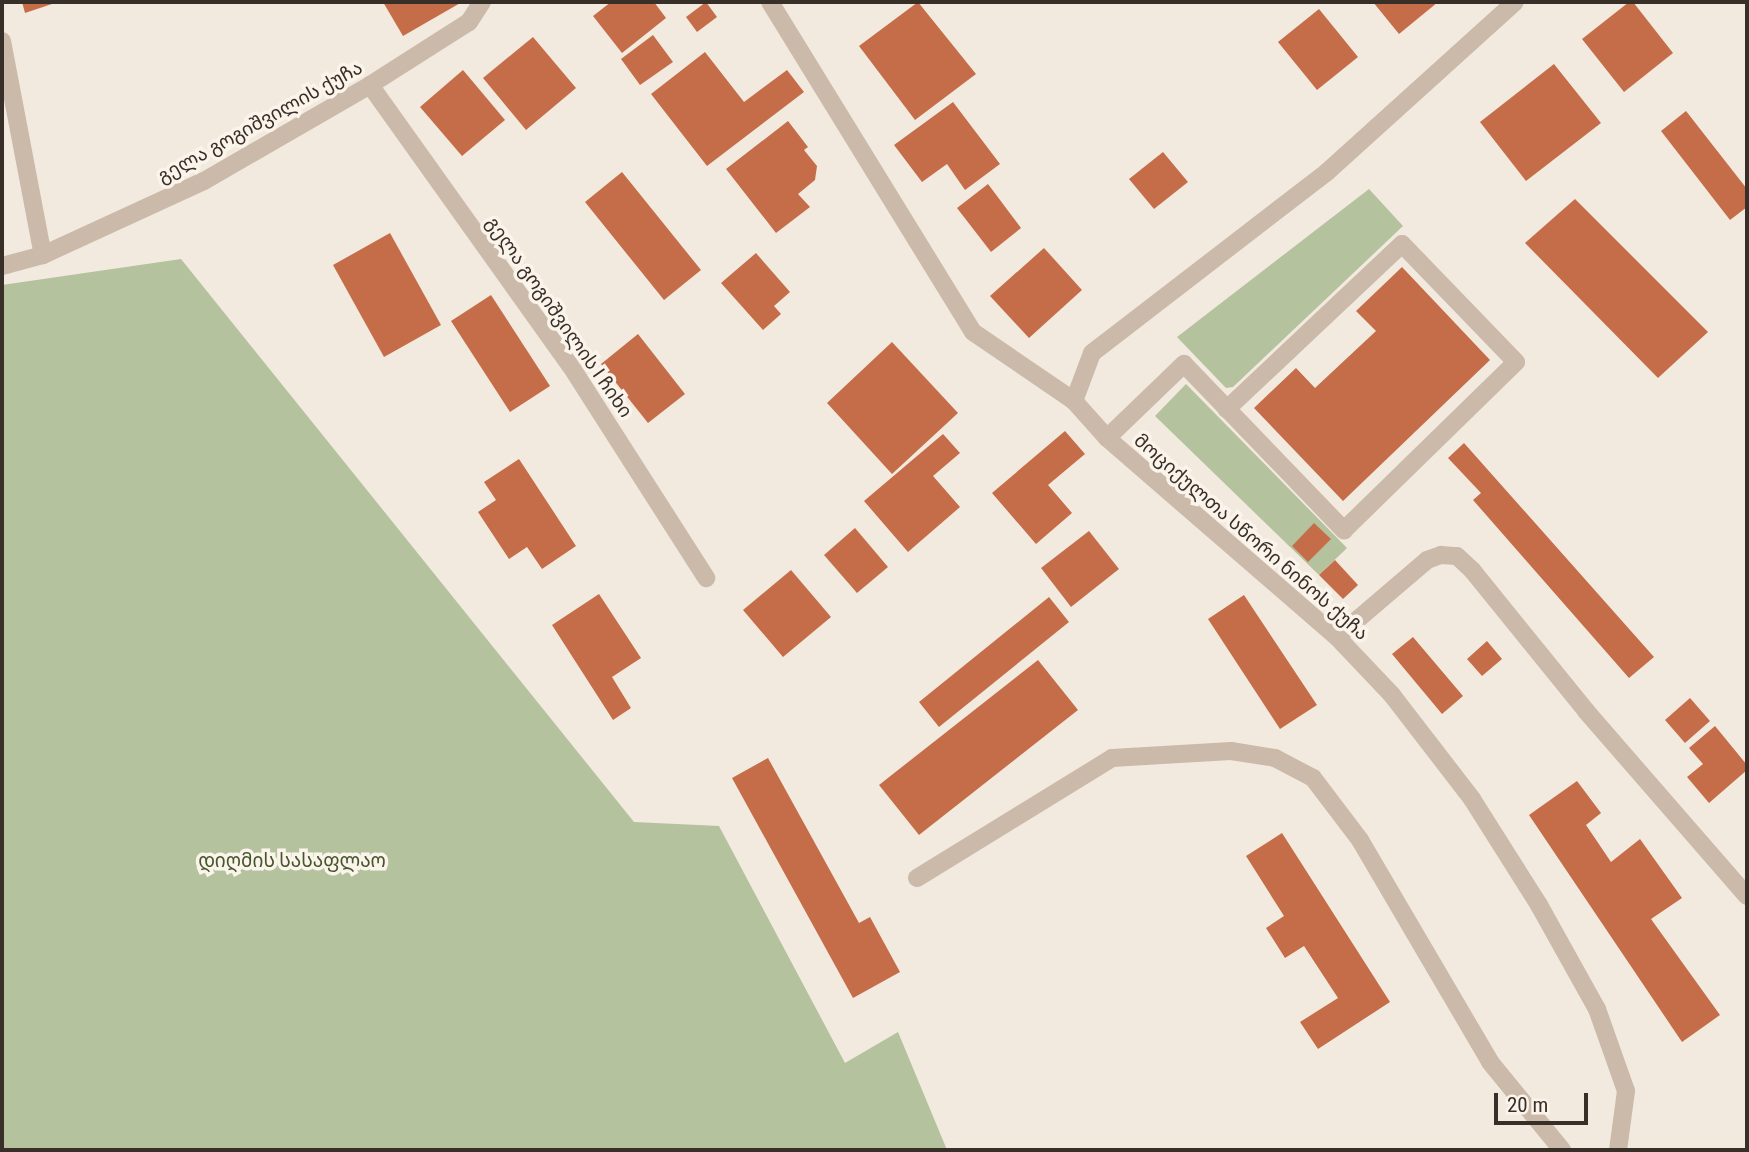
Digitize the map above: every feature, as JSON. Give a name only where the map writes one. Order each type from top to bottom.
[{"type":"street","name":"გელა გოგიშვილის ქუჩა","points":[[2,266],[43,255],[204,181],[370,85],[469,22],[482,2]]},
{"type":"street","name":"მოციქულთა სწორი ნინოს ქუჩა","points":[[770,2],[973,332],[1074,401],[1107,438],[1337,637],[1392,695],[1472,799],[1539,905],[1597,1009],[1626,1091],[1618,1150]]},
{"type":"street","points":[[1074,401],[1091,354],[1327,172],[1515,2]]},
{"type":"street","points":[[2,41],[43,255]]},
{"type":"street","name":"გელა გოგიშვილის I ჩიხი","points":[[370,85],[570,365],[706,578]]},
{"type":"street","points":[[1107,438],[1184,364],[1227,409],[1344,530],[1516,362],[1402,244],[1227,409]]},
{"type":"street","points":[[1337,637],[1427,560],[1441,555],[1457,556],[1472,569],[1586,711],[1747,896]]},
{"type":"street","points":[[917,878],[1112,758],[1231,751],[1275,758],[1313,778],[1360,840],[1490,1062],[1562,1150]]},
{"type":"green space","points":[[1369,189],[1403,226],[1233,387],[1226,388],[1177,337]]},
{"type":"green space","name":"დიღმის სასაფლაო","points":[[181,259],[634,822],[719,826],[845,1063],[898,1032],[947,1150],[2,1150],[2,285]]},
{"type":"green space","points":[[1186,384],[1347,548],[1319,575],[1155,416]]},
{"type":"building","points":[[22,2],[58,2],[25,13]]},
{"type":"building","points":[[383,2],[462,2],[403,36]]},
{"type":"building","points":[[611,2],[654,2],[666,18],[622,53],[593,16]]},
{"type":"building","points":[[706,2],[717,17],[697,32],[686,17]]},
{"type":"building","points":[[918,2],[976,74],[915,120],[859,46]]},
{"type":"building","points":[[1373,2],[1438,2],[1399,34]]},
{"type":"building","points":[[1629,2],[1633,2],[1673,53],[1624,92],[1582,39]]},
{"type":"building","points":[[1319,9],[1358,57],[1317,90],[1278,42]]},
{"type":"building","points":[[653,35],[673,62],[640,85],[621,59]]},
{"type":"building","points":[[533,37],[576,88],[526,130],[483,78]]},
{"type":"building","points":[[705,52],[744,102],[787,70],[804,92],[707,166],[651,94]]},
{"type":"building","points":[[1554,64],[1601,123],[1526,181],[1480,122]]},
{"type":"building","points":[[463,70],[505,120],[462,156],[420,107]]},
{"type":"building","points":[[953,102],[1000,164],[965,190],[947,164],[922,182],[894,145]]},
{"type":"building","points":[[1686,111],[1747,189],[1747,207],[1730,220],[1661,131]]},
{"type":"building","points":[[788,121],[808,147],[804,150],[817,166],[815,180],[798,194],[810,207],[776,233],[726,169]]},
{"type":"building","points":[[1163,152],[1188,182],[1154,209],[1129,179]]},
{"type":"building","points":[[622,172],[701,270],[664,300],[585,202]]},
{"type":"building","points":[[988,184],[1021,228],[991,252],[957,208]]},
{"type":"building","points":[[1575,199],[1708,332],[1658,378],[1525,243]]},
{"type":"building","points":[[390,233],[441,325],[384,357],[333,265]]},
{"type":"building","points":[[1044,248],[1082,290],[1029,338],[990,296]]},
{"type":"building","points":[[756,253],[790,292],[774,306],[781,314],[763,330],[721,283]]},
{"type":"building","points":[[1402,267],[1490,360],[1343,501],[1254,408],[1296,368],[1315,388],[1376,331],[1356,311]]},
{"type":"building","points":[[491,295],[550,386],[510,412],[451,321]]},
{"type":"building","points":[[638,334],[685,394],[648,423],[601,364]]},
{"type":"building","points":[[892,342],[958,413],[892,474],[827,403]]},
{"type":"building","points":[[1065,431],[1085,454],[1048,485],[1072,513],[1036,544],[992,493]]},
{"type":"building","points":[[943,434],[960,453],[933,476],[960,507],[908,552],[864,501]]},
{"type":"building","points":[[1464,443],[1654,657],[1629,678],[1473,500],[1481,493],[1448,458]]},
{"type":"building","points":[[519,459],[576,546],[542,569],[527,547],[509,559],[478,512],[496,500],[484,482]]},
{"type":"building","points":[[1314,523],[1331,539],[1308,562],[1292,546]]},
{"type":"building","points":[[855,528],[888,567],[857,593],[824,555]]},
{"type":"building","points":[[1089,531],[1119,569],[1071,607],[1041,568]]},
{"type":"building","points":[[1335,560],[1358,585],[1343,599],[1319,575]]},
{"type":"building","points":[[791,570],[831,617],[783,657],[743,610]]},
{"type":"building","points":[[599,594],[641,658],[612,677],[631,708],[613,720],[552,625]]},
{"type":"building","points":[[1244,595],[1317,705],[1280,729],[1208,619]]},
{"type":"building","points":[[1049,597],[1069,622],[939,727],[919,702]]},
{"type":"building","points":[[1413,637],[1463,696],[1442,714],[1392,654]]},
{"type":"building","points":[[1487,641],[1502,659],[1482,676],[1467,659]]},
{"type":"building","points":[[1038,660],[1078,710],[919,835],[879,785]]},
{"type":"building","points":[[1690,698],[1710,721],[1685,743],[1665,720]]},
{"type":"building","points":[[1715,726],[1747,765],[1747,770],[1709,803],[1687,777],[1703,764],[1689,748]]},
{"type":"building","points":[[768,758],[859,923],[870,917],[900,972],[853,998],[732,778]]},
{"type":"building","points":[[1577,781],[1601,813],[1586,825],[1611,862],[1640,839],[1682,898],[1651,919],[1720,1015],[1682,1042],[1529,815]]},
{"type":"building","points":[[1282,833],[1390,1002],[1318,1049],[1300,1022],[1338,998],[1304,946],[1285,958],[1266,928],[1284,916],[1246,856]]}]
